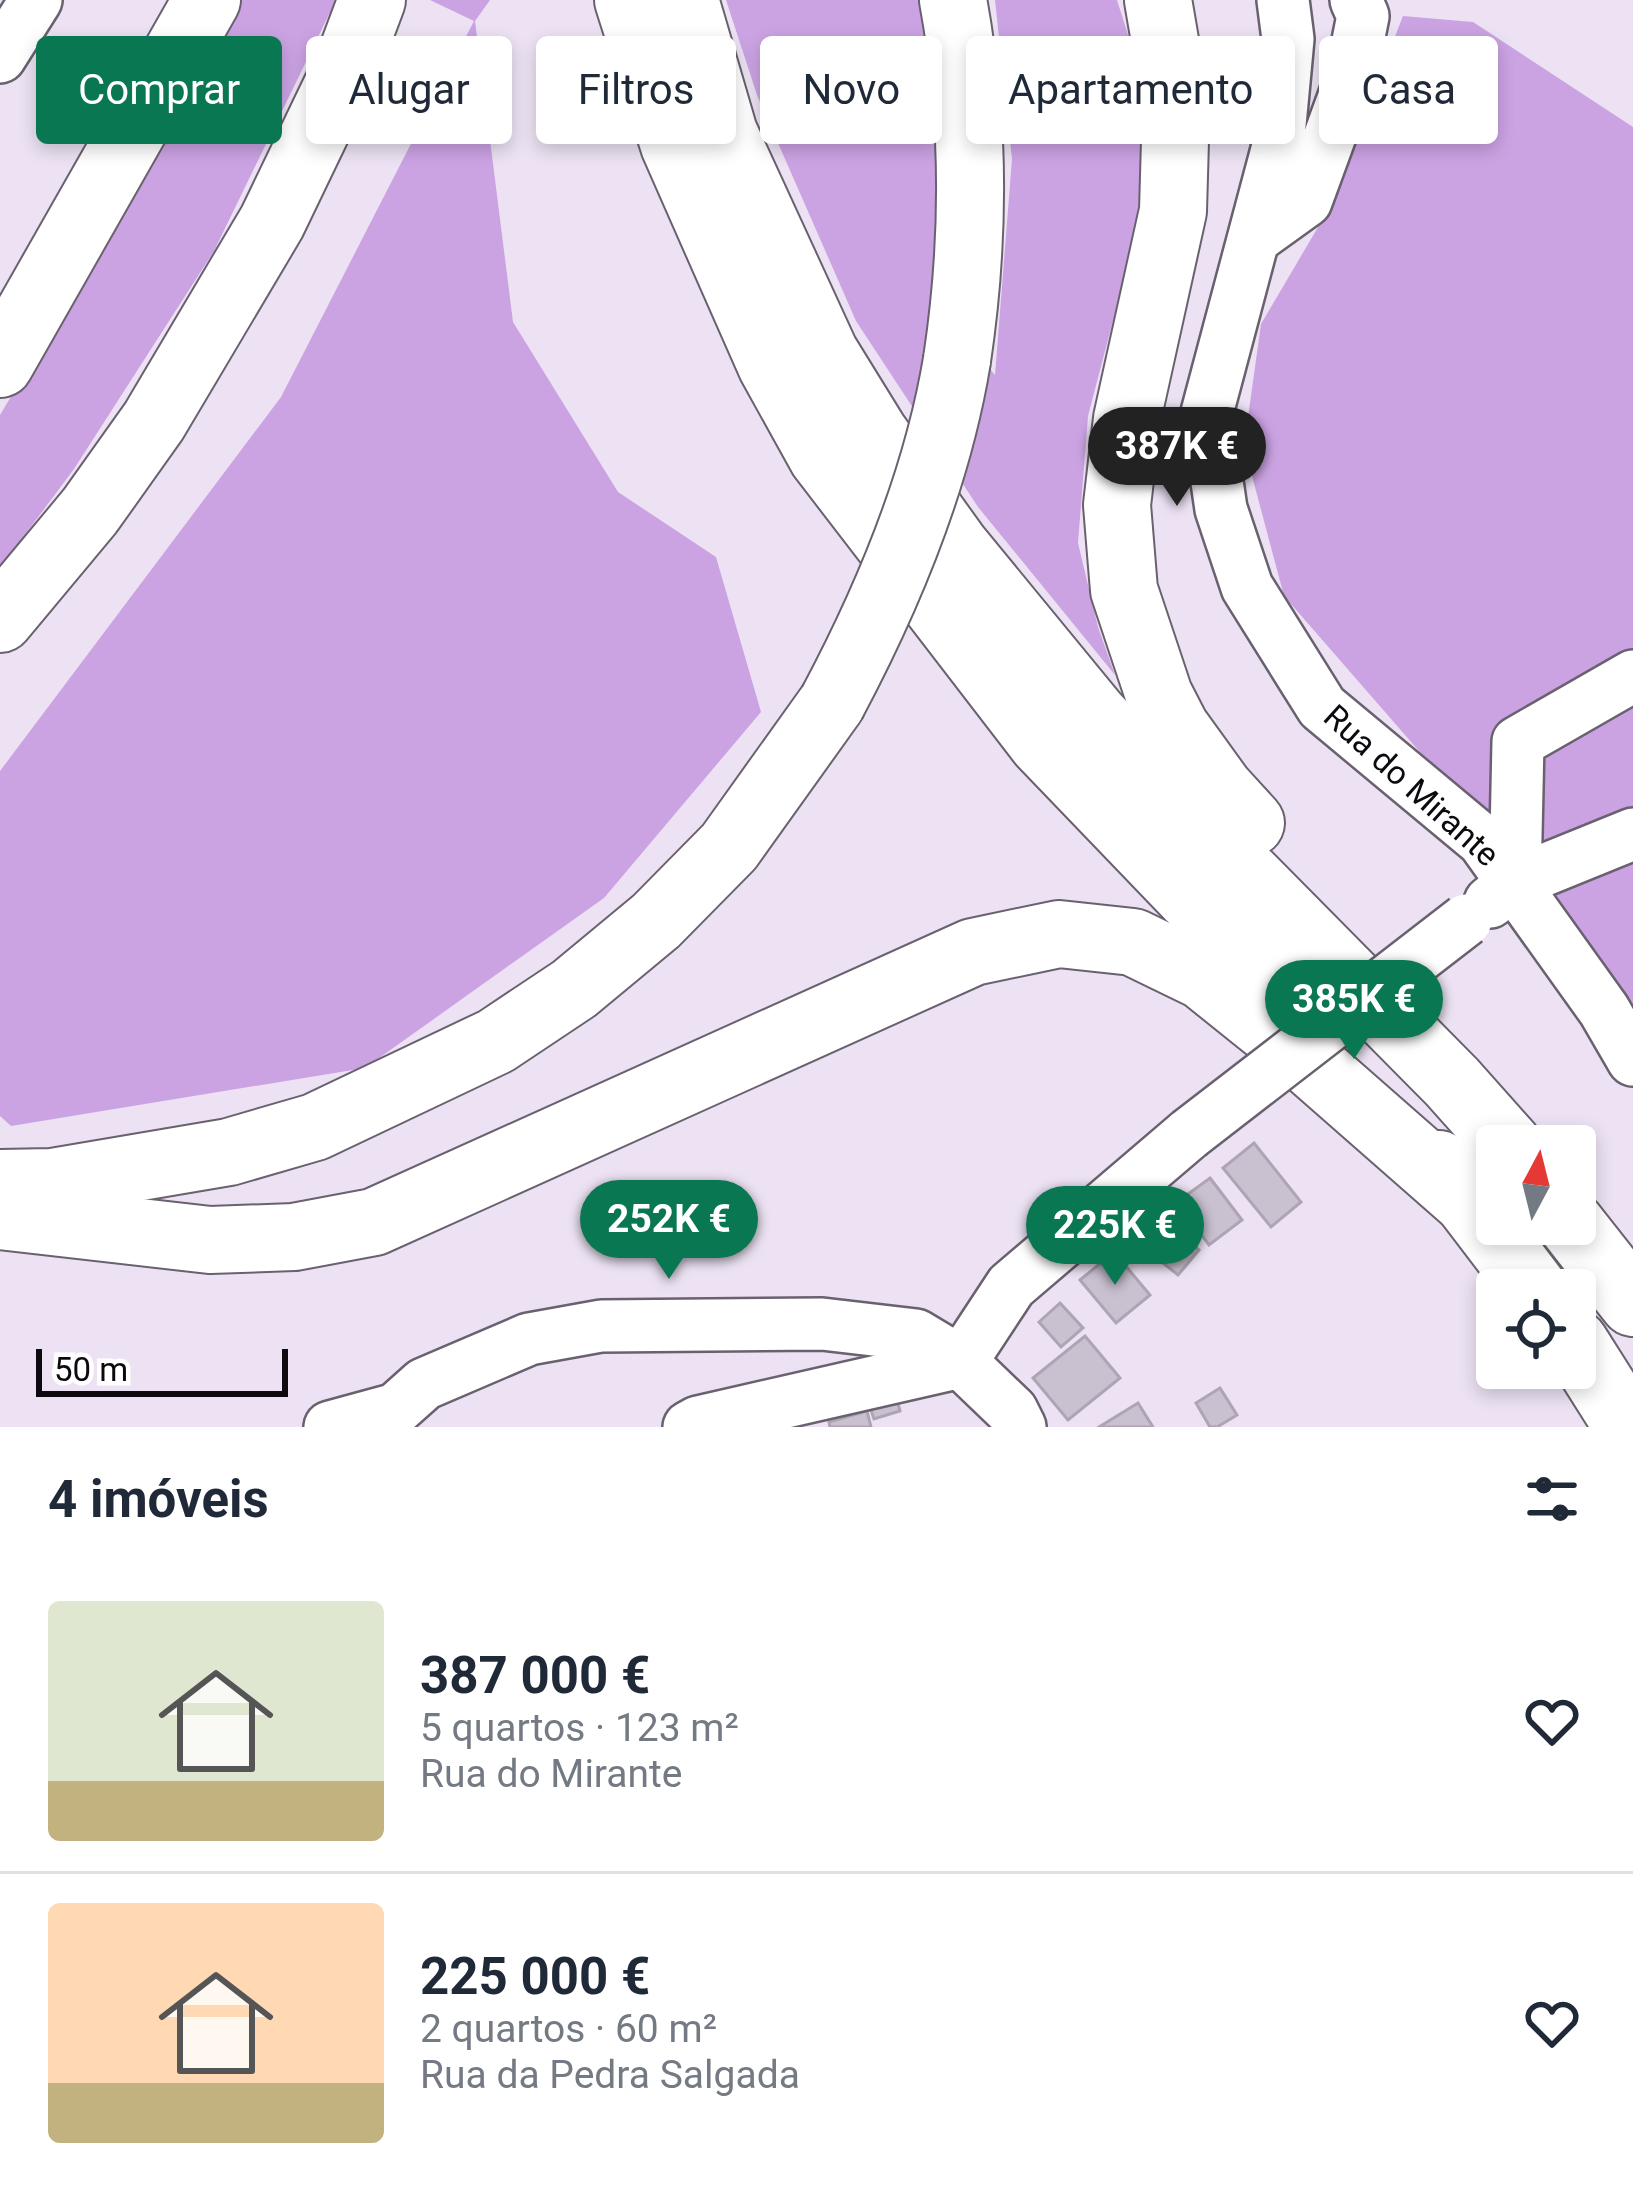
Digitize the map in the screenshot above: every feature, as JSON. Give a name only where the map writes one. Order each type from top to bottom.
[{"type":"highway","points":[[0,364],[207,0]]},
{"type":"highway","points":[[0,619],[90,511],[154,421],[272,222],[348,64],[372,0]]},
{"type":"highway","points":[[628,0],[674,145],[771,365],[822,457],[1042,743],[1389,1105],[1518,1269]]},
{"type":"highway","points":[[685,0],[724,133],[825,353],[956,547],[1094,715],[1491,1125]]},
{"type":"highway","points":[[0,1183],[52,1182],[230,1152],[315,1127],[496,1041],[574,989],[656,921],[729,847],[832,704],[862,647],[910,535],[942,432],[964,312],[972,172],[953,0]]},
{"type":"highway","points":[[1158,0],[1176,105],[1173,211],[1127,419],[1117,505],[1124,590],[1159,695],[1197,760],[1451,1042],[1498,1125]]},
{"type":"highway","points":[[0,1216],[210,1240],[294,1238],[374,1222],[973,952],[1059,934],[1133,942],[1203,976],[1466,1200]]},
{"type":"highway","points":[[1587,1245],[1633,1303]]},
{"type":"highway","points":[[1596,1376],[1628,1427]]},
{"type":"street","points":[[2,47],[36,0]]},
{"type":"street","name":"Rua do Mirante","points":[[1283,0],[1288,39],[1278,146],[1208,413],[1221,509],[1247,586],[1322,706],[1483,841],[1604,1010],[1633,1060]]},
{"type":"street","points":[[1256,237],[1306,201],[1350,81],[1365,5]]},
{"type":"street","points":[[1515,882],[1518,742],[1633,676]]},
{"type":"street","points":[[689,1427],[962,1362],[1011,1286],[1189,1134],[1515,882],[1633,834]]},
{"type":"street","points":[[330,1427],[397,1418],[424,1384],[529,1339],[601,1326],[822,1324],[916,1335],[962,1362],[1012,1412],[1020,1427]]},
{"type":"shaded area","points":[[238,0],[336,0],[319,36],[306,36],[306,62],[282,111],[282,36],[218,36]]},
{"type":"shaded area","points":[[430,0],[490,0],[475,21],[477,36],[466,36],[474,21]]},
{"type":"shaded area","points":[[726,0],[926,0],[932,36],[760,36],[760,102]]},
{"type":"shaded area","points":[[995,0],[1117,0],[1128,36],[999,36]]},
{"type":"shaded area","points":[[1403,16],[1473,22],[1494,36],[1395,36]]},
{"type":"shaded area","points":[[1498,38],[1633,127],[1633,1036],[1547,898],[1284,596],[1244,446],[1261,324],[1324,217],[1353,144],[1498,144]]},
{"type":"shaded area","points":[[157,144],[266,144],[214,251],[74,469],[0,568],[0,415]]},
{"type":"shaded area","points":[[411,144],[491,144],[513,322],[618,492],[716,557],[761,712],[604,898],[365,1068],[11,1126],[0,1116],[0,771],[281,397]]},
{"type":"shaded area","points":[[778,144],[941,144],[934,302],[995,375],[1010,144],[1144,144],[1145,164],[1131,252],[1088,416],[1078,543],[1115,675],[978,507],[856,321]]},
{"type":"building","points":[[1254,1143],[1301,1202],[1271,1227],[1223,1168]]},
{"type":"building","points":[[1210,1178],[1242,1220],[1209,1245],[1177,1202]]},
{"type":"building","points":[[1158,1216],[1199,1250],[1178,1275],[1137,1242]]},
{"type":"building","points":[[1114,1252],[1150,1295],[1116,1323],[1080,1280]]},
{"type":"building","points":[[1060,1303],[1083,1328],[1061,1347],[1039,1322]]},
{"type":"building","points":[[1085,1336],[1120,1378],[1068,1420],[1033,1378]]},
{"type":"building","points":[[1220,1388],[1237,1415],[1210,1427],[1196,1403]]},
{"type":"building","points":[[895,1392],[900,1411],[874,1419],[868,1401]]},
{"type":"building","points":[[1138,1403],[1153,1427],[1099,1427]]},
{"type":"building","points":[[867,1411],[871,1427],[830,1427],[829,1422]]}]
